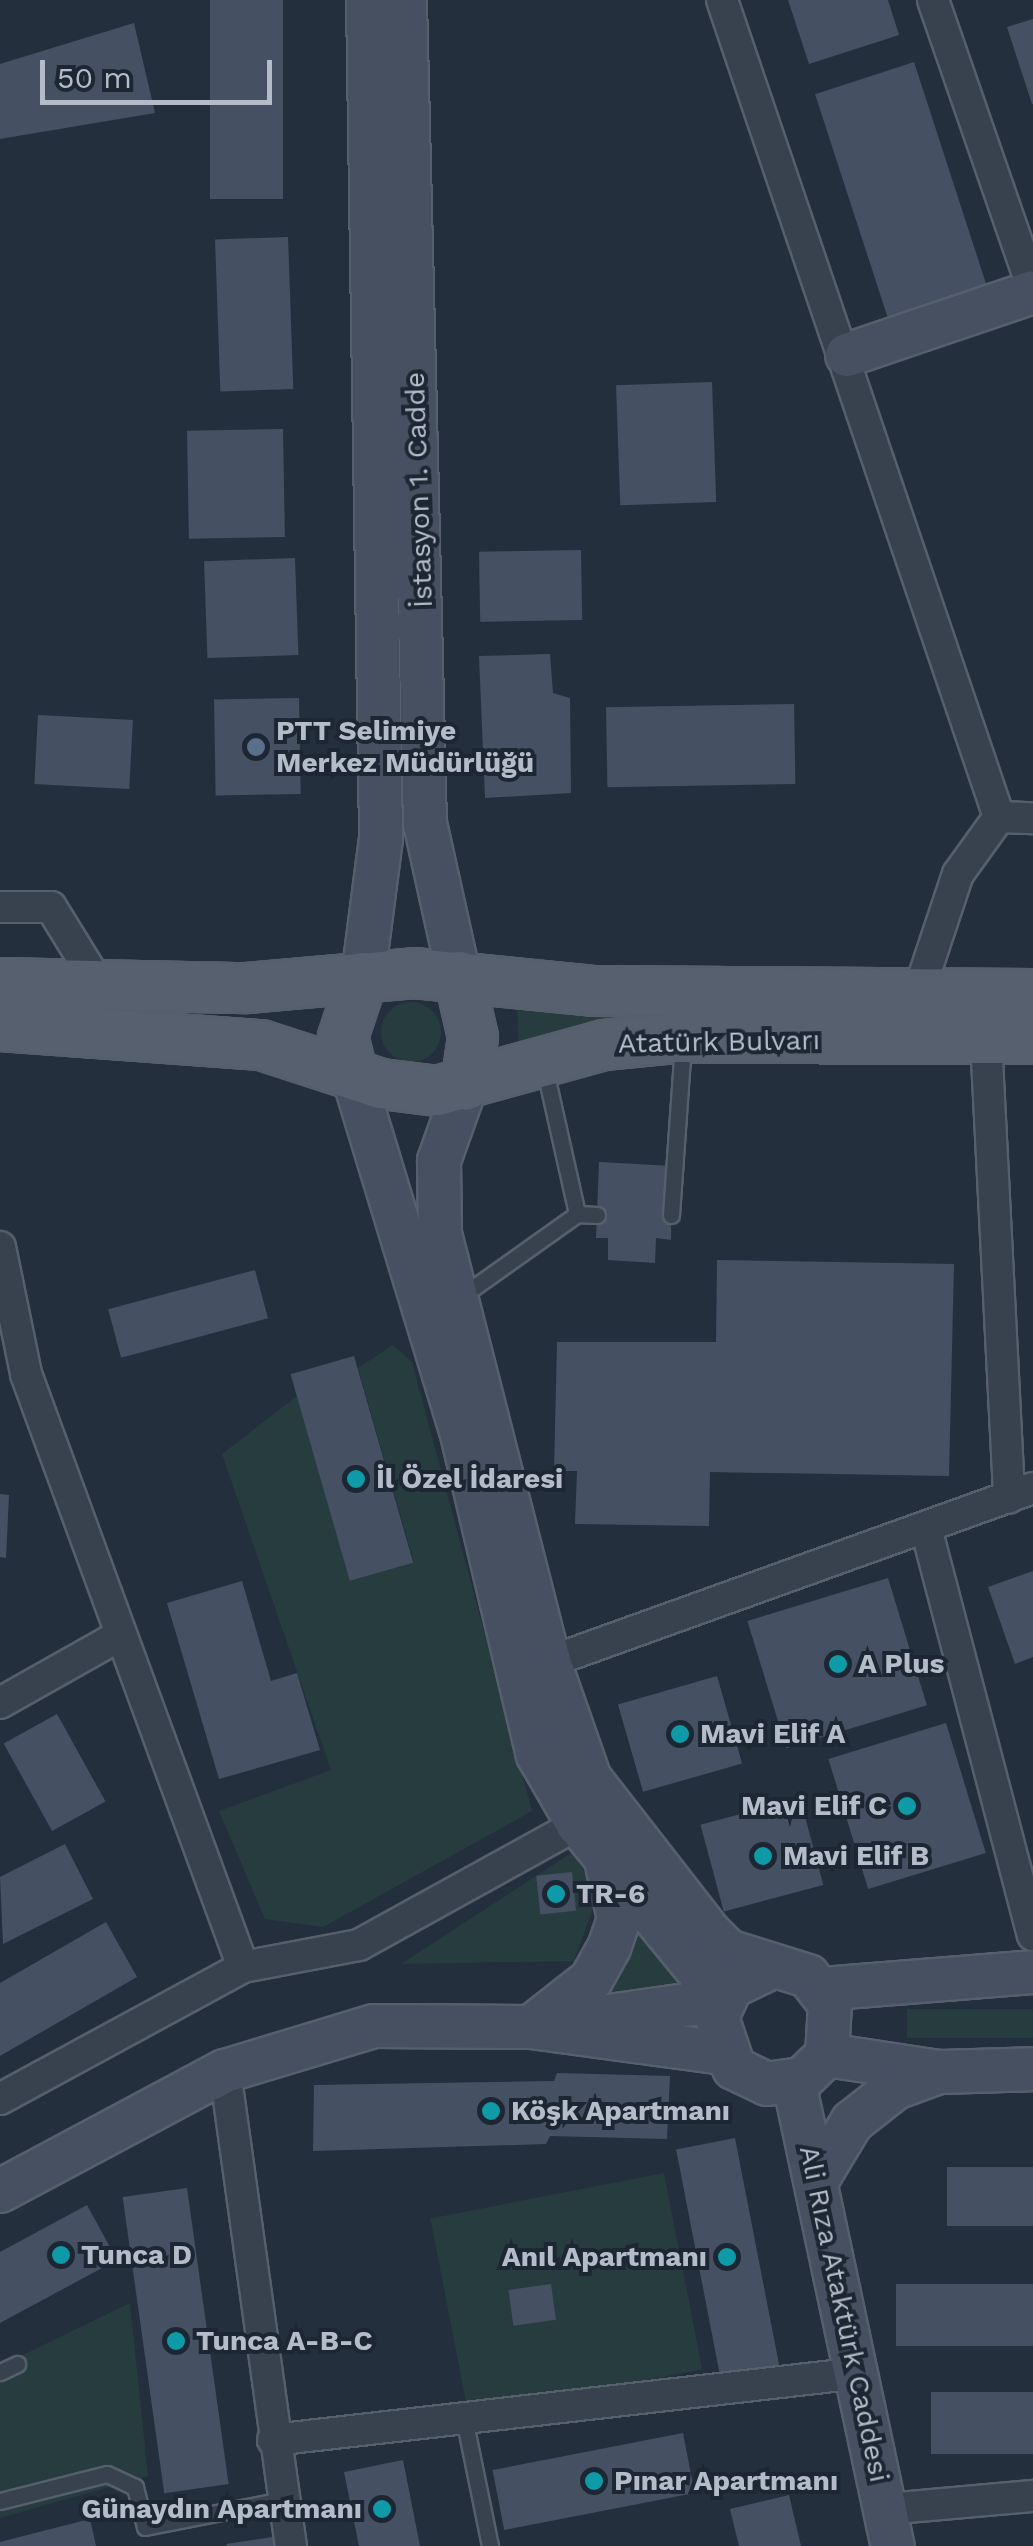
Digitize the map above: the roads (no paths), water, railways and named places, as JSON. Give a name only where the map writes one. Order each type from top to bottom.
[{"type":"main road","name":"İstasyon 1. Cadde","points":[[363,977],[382,838],[368,0]]},
{"type":"main road","name":"İstasyon 1. Cadde","points":[[405,0],[426,823],[460,976]]},
{"type":"main road","points":[[847,355],[1033,290]]},
{"type":"main road","name":"Atatürk Bulvarı","points":[[0,984],[247,988],[363,977],[460,976],[611,991],[1033,994]]},
{"type":"main road","points":[[460,976],[473,1038],[466,1085],[439,1161],[437,1202],[549,1662],[575,1744],[609,1807],[728,1951],[822,1989],[1033,1972]]},
{"type":"main road","points":[[363,977],[343,1037],[352,1072],[382,1146],[461,1430],[530,1728],[578,1824],[722,2000],[723,2053]]},
{"type":"main road","name":"Atatürk Bulvarı","points":[[0,1026],[196,1036],[437,1090],[604,1045],[684,1038],[1033,1039]]},
{"type":"main road","points":[[532,2027],[580,1991],[609,1948],[618,1919],[605,1859]]},
{"type":"main road","points":[[532,2027],[722,2000],[742,1977],[772,1967]]},
{"type":"main road","points":[[0,2191],[225,2070],[374,2026],[532,2027],[723,2053],[749,2079],[794,2082],[827,2055],[834,2022],[822,1989]]},
{"type":"main road","points":[[827,2055],[939,2072],[1033,2069]]},
{"type":"main road","points":[[816,2180],[852,2122],[895,2088],[939,2072]]},
{"type":"main road","name":"Ali Rıza Ataktürk Caddesi","points":[[794,2082],[890,2528]]},
{"type":"street","points":[[722,0],[847,355],[999,817]]},
{"type":"street","points":[[933,0],[1033,290]]},
{"type":"street","points":[[999,817],[1033,818]]},
{"type":"street","points":[[918,994],[958,874],[999,817]]},
{"type":"street","points":[[0,906],[51,907],[99,985]]},
{"type":"street","points":[[549,1662],[1021,1492],[986,1039]]},
{"type":"street","points":[[0,1247],[13,1374],[119,1636],[242,1967]]},
{"type":"street","points":[[926,1528],[1033,1935]]},
{"type":"street","points":[[0,1703],[119,1636]]},
{"type":"street","points":[[0,2100],[242,1967],[358,1945],[578,1824]]},
{"type":"street","points":[[225,2070],[273,2440],[291,2546]]},
{"type":"street","points":[[273,2440],[858,2373]]},
{"type":"street","points":[[890,2528],[1033,2496]]},
{"type":"lane","points":[[671,1215],[684,1038]]},
{"type":"lane","points":[[543,1062],[577,1214]]},
{"type":"lane","points":[[459,1298],[577,1214],[597,1215]]},
{"type":"lane","points":[[0,2372],[17,2364]]},
{"type":"lane","points":[[464,2418],[490,2546]]},
{"type":"lane","points":[[0,2501],[107,2474],[135,2487],[145,2526],[283,2500]]},
{"type":"place","name":"PTT Selimiye Merkez Müdürlüğü","points":[[256,747]]},
{"type":"place","name":"İl Özel İdaresi","points":[[356,1479]]},
{"type":"place","name":"A Plus","points":[[838,1664]]},
{"type":"place","name":"Mavi Elif A","points":[[680,1734]]},
{"type":"place","name":"Mavi Elif C","points":[[907,1806]]},
{"type":"place","name":"Mavi Elif B","points":[[763,1856]]},
{"type":"place","name":"TR-6","points":[[556,1894]]},
{"type":"place","name":"Köşk Apartmanı","points":[[491,2111]]},
{"type":"place","name":"Tunca D","points":[[61,2255]]},
{"type":"place","name":"Anıl Apartmanı","points":[[727,2257]]},
{"type":"place","name":"Tunca A-B-C","points":[[176,2341]]},
{"type":"place","name":"Pınar Apartmanı","points":[[594,2481]]},
{"type":"place","name":"Günaydın Apartmanı","points":[[382,2509]]}]
